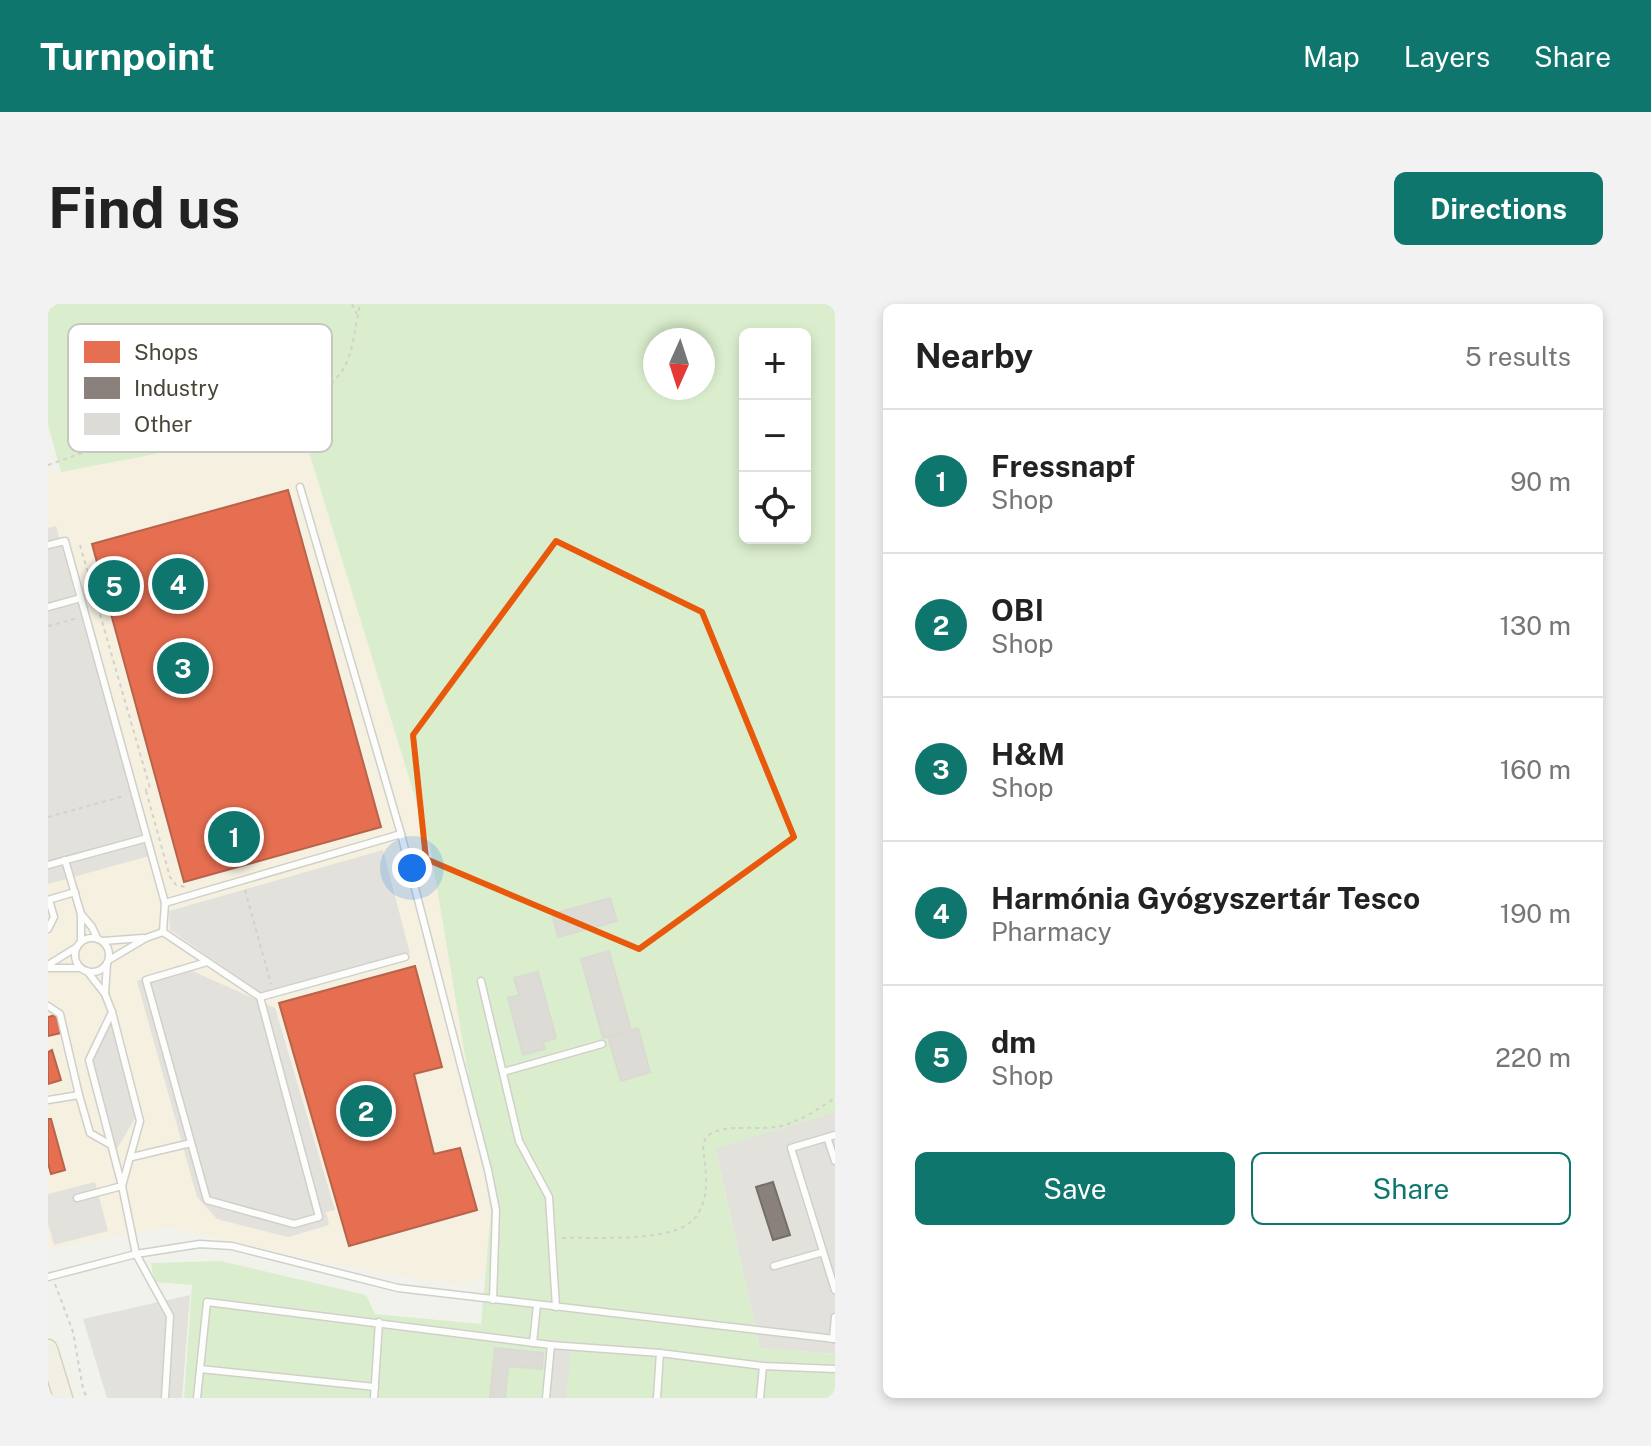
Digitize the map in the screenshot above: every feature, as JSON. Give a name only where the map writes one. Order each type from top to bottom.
[{"type":"main road","points":[[48,1349],[63,1398]]},
{"type":"lane","points":[[300,487],[401,834],[488,1170],[496,1210],[493,1300]]},
{"type":"lane","points":[[48,545],[65,541],[165,903],[163,932]]},
{"type":"lane","points":[[48,607],[81,598]]},
{"type":"lane","points":[[165,903],[401,834]]},
{"type":"lane","points":[[48,865],[147,838]]},
{"type":"lane","points":[[65,860],[81,914],[75,959],[105,994],[140,1121],[122,1186]]},
{"type":"lane","points":[[48,929],[54,917],[48,900],[75,892]]},
{"type":"lane","points":[[81,914],[108,949],[105,994]]},
{"type":"lane","points":[[48,966],[100,970],[108,961],[146,938],[163,932]]},
{"type":"lane","points":[[163,932],[260,997],[319,1217],[294,1224],[207,1200],[146,980],[207,962]]},
{"type":"lane","points":[[48,966],[86,938],[146,938]]},
{"type":"lane","points":[[260,997],[405,957]]},
{"type":"lane","points":[[481,981],[519,1141],[549,1197],[556,1307]]},
{"type":"lane","points":[[48,1006],[60,1014],[90,1133],[111,1145]]},
{"type":"lane","points":[[112,1012],[89,1060],[122,1186],[136,1254],[170,1316],[165,1398]]},
{"type":"lane","points":[[503,1072],[602,1044]]},
{"type":"lane","points":[[48,1100],[79,1095]]},
{"type":"lane","points":[[835,1161],[831,1136],[791,1148],[823,1252],[832,1267],[835,1290]]},
{"type":"lane","points":[[132,1157],[191,1143]]},
{"type":"lane","points":[[77,1198],[122,1186]]},
{"type":"lane","points":[[50,1276],[136,1254],[200,1244],[232,1246],[398,1288],[493,1300],[834,1339],[835,1317]]},
{"type":"lane","points":[[774,1266],[823,1252]]},
{"type":"lane","points":[[197,1398],[207,1302],[551,1345],[660,1353],[763,1366],[835,1369]]},
{"type":"lane","points":[[533,1343],[537,1305]]},
{"type":"lane","points":[[374,1398],[379,1322]]},
{"type":"lane","points":[[546,1398],[551,1345]]},
{"type":"lane","points":[[657,1398],[660,1353]]},
{"type":"lane","points":[[760,1398],[763,1366]]},
{"type":"lane","points":[[200,1369],[375,1387]]},
{"type":"path","points":[[352,304],[358,315]]},
{"type":"path","points":[[332,386],[346,367],[360,304]]},
{"type":"path","points":[[48,465],[86,452]]},
{"type":"path","points":[[48,817],[150,788],[80,545]]},
{"type":"path","points":[[48,626],[86,616]]},
{"type":"path","points":[[145,790],[170,877],[176,885],[189,888]]},
{"type":"path","points":[[242,880],[273,994]]},
{"type":"path","points":[[553,1238],[640,1237],[675,1231],[689,1224],[704,1202],[706,1185],[702,1149],[710,1133],[778,1127],[804,1117],[835,1098]]},
{"type":"path","points":[[50,1276],[73,1332],[87,1398]]},
{"type":"highlighted area","points":[[556,541],[702,612],[794,837],[639,949],[426,859],[413,735]]},
{"type":"shaded area","points":[[164,452],[309,452],[430,846],[491,1212],[486,1273],[462,1286],[348,1267],[167,1227],[49,1249],[48,474]]},
{"type":"shaded area","points":[[56,526],[149,856],[48,884],[48,528]]},
{"type":"shaded area","points":[[383,850],[410,953],[263,994],[170,930],[169,911]]},
{"type":"shaded area","points":[[179,965],[275,1008],[335,1210],[326,1212],[329,1225],[288,1237],[217,1219],[197,1197],[137,981]]},
{"type":"shaded area","points":[[112,1012],[138,1113],[114,1154],[89,1060]]},
{"type":"shaded area","points":[[835,1112],[835,1354],[760,1348],[715,1148]]},
{"type":"shaded area","points":[[95,1182],[108,1231],[54,1245],[48,1223],[48,1194]]},
{"type":"shaded area","points":[[190,1295],[182,1398],[107,1398],[83,1319]]},
{"type":"shaded area","points":[[555,1349],[571,1350],[566,1398],[550,1398]]},
{"type":"green space","points":[[48,304],[835,304],[835,1112],[715,1149],[760,1348],[835,1354],[835,1398],[184,1398],[192,1285],[154,1282],[151,1263],[221,1261],[366,1295],[375,1314],[481,1324],[491,1212],[430,846],[309,452],[332,452],[332,324],[68,324],[68,452],[165,452],[61,472],[48,425]]},
{"type":"building: Shops","points":[[288,490],[381,827],[184,882],[92,544]]},
{"type":"building: Shops","points":[[415,966],[442,1067],[414,1074],[434,1154],[460,1148],[477,1210],[349,1246],[279,1003]]},
{"type":"building: Shops","points":[[56,1015],[61,1033],[48,1036],[48,1017]]},
{"type":"building: Shops","points":[[52,1050],[61,1080],[48,1084],[48,1052]]},
{"type":"building: Shops","points":[[48,1119],[51,1119],[65,1170],[51,1174],[48,1163]]},
{"type":"building: Industry","points":[[773,1182],[790,1235],[773,1240],[756,1187]]},
{"type":"building: Other","points":[[610,898],[617,921],[558,937],[552,914]]},
{"type":"building: Other","points":[[609,951],[631,1030],[603,1038],[581,959]]},
{"type":"building: Other","points":[[538,972],[556,1038],[543,1042],[545,1049],[523,1055],[508,998],[519,995],[514,978]]},
{"type":"building: Other","points":[[638,1028],[650,1072],[621,1081],[608,1037]]},
{"type":"building: Other","points":[[495,1348],[543,1353],[542,1369],[508,1366],[505,1398],[490,1398]]},
{"type":"place","name":"Harmónia Gyógyszertár Tesco","points":[[178,584]]},
{"type":"place","name":"dm","points":[[114,586]]},
{"type":"place","name":"H&M","points":[[183,668]]},
{"type":"place","name":"Fressnapf","points":[[234,837]]},
{"type":"place","name":"OBI","points":[[366,1111]]}]
